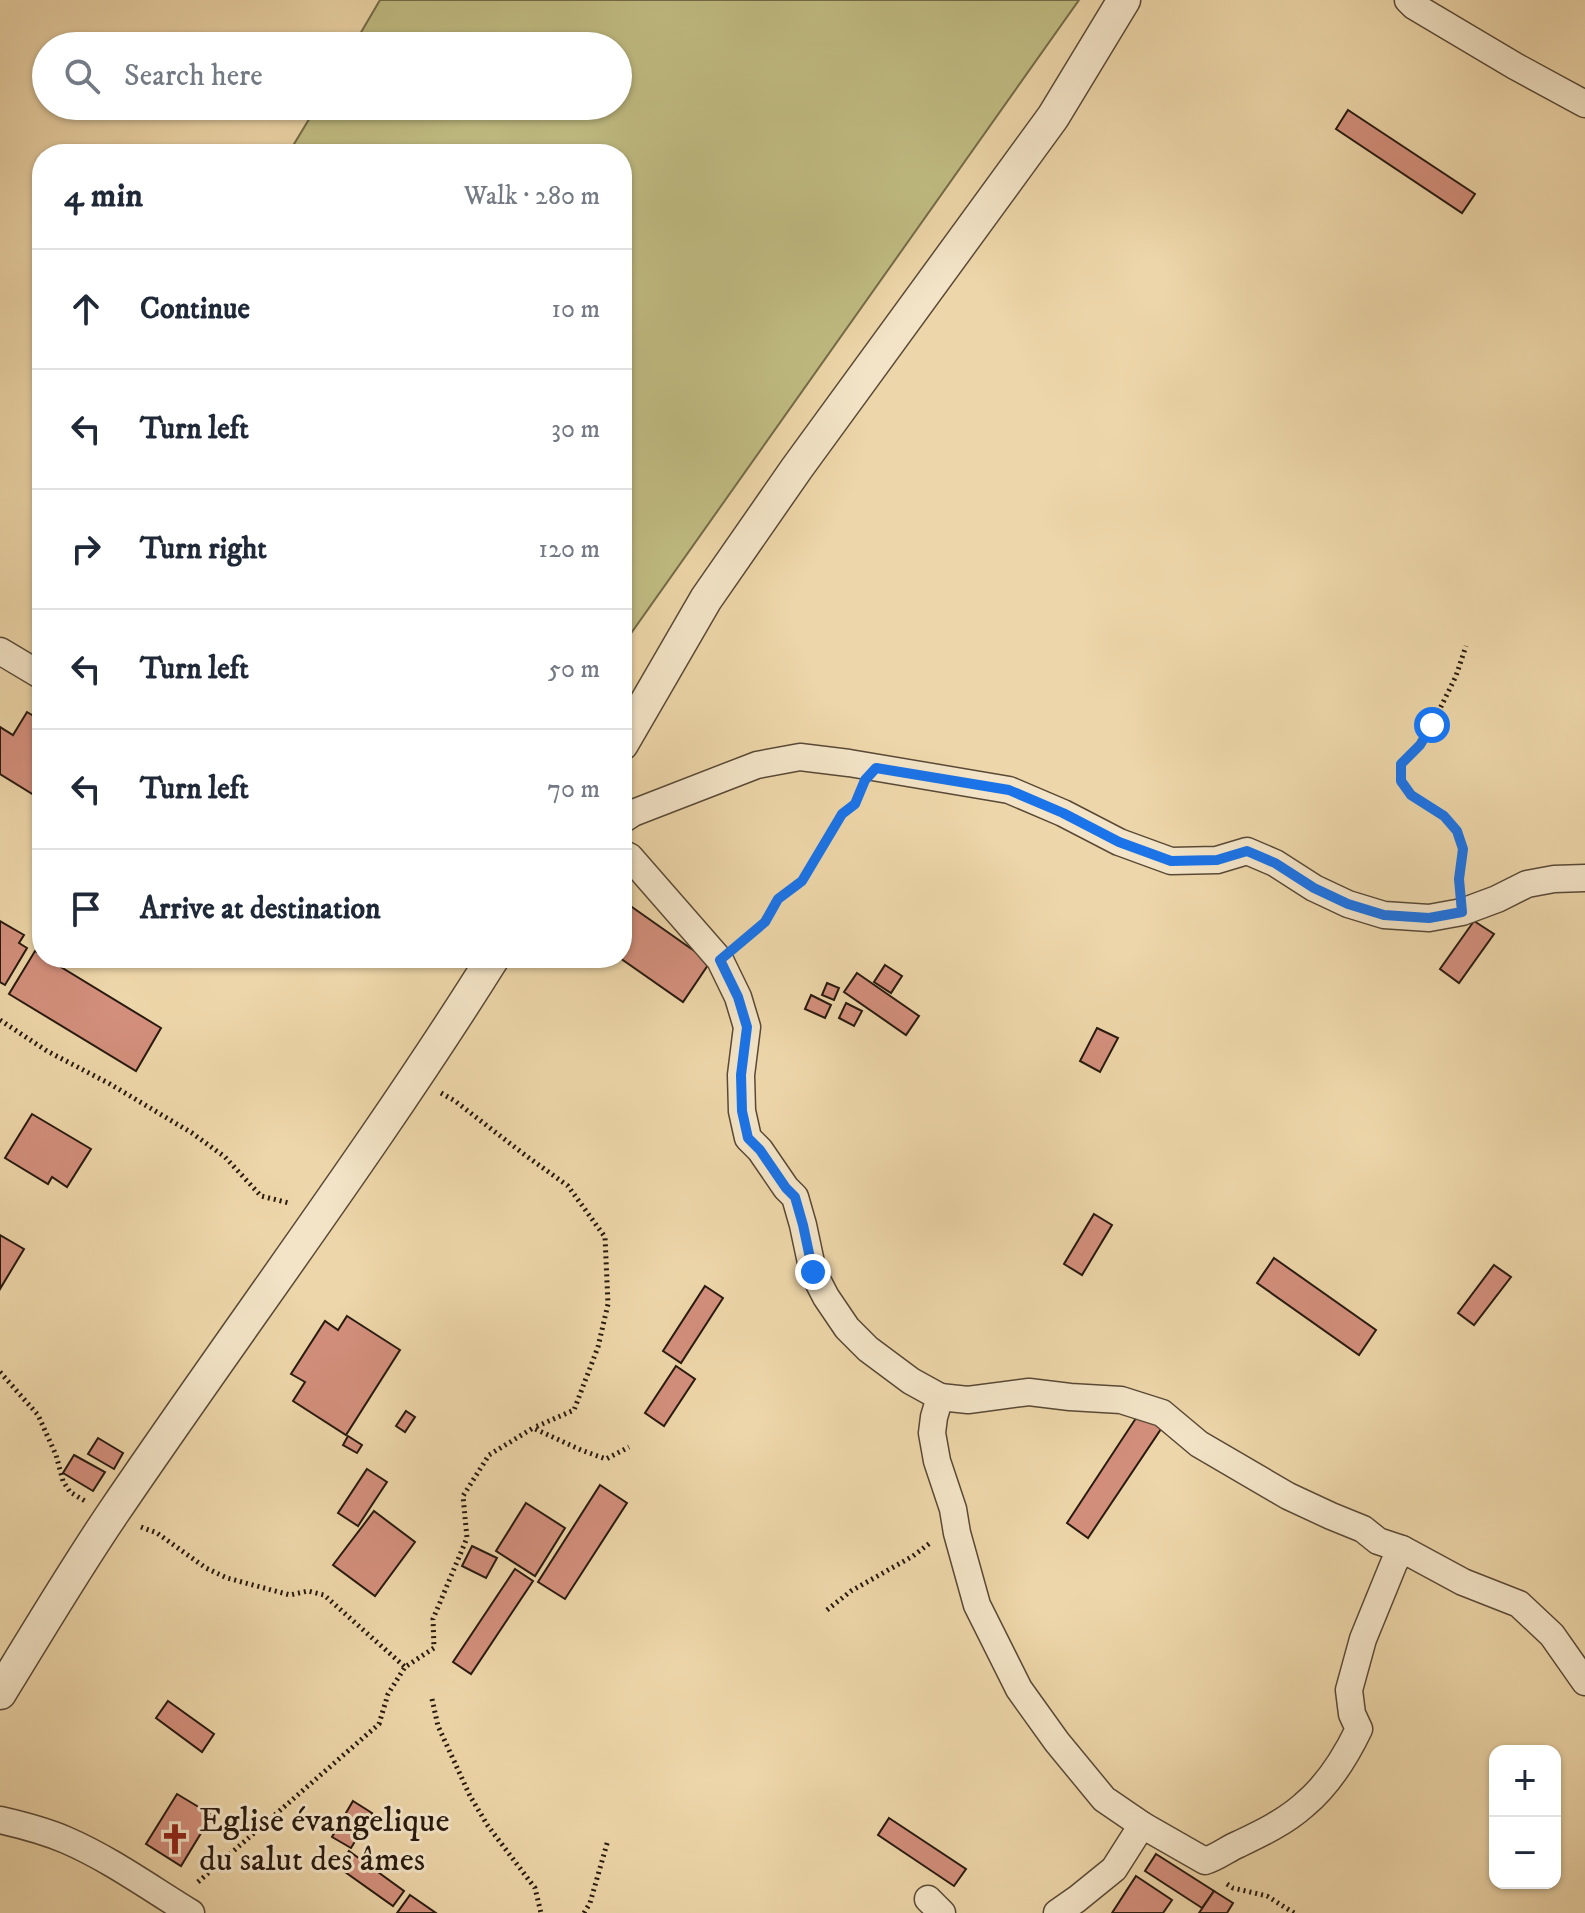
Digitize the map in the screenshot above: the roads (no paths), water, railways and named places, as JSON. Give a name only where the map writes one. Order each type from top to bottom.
[{"type":"street","points":[[632,727],[706,599],[797,468],[1053,117],[1124,0]]},
{"type":"street","points":[[1408,0],[1515,66],[1585,104]]},
{"type":"street","points":[[0,651],[32,670]]},
{"type":"street","points":[[632,814],[757,765],[800,757],[1009,790],[1119,842],[1171,861],[1217,860],[1247,851],[1348,904],[1384,915],[1429,918],[1462,912],[1527,884],[1585,878]]},
{"type":"street","points":[[632,859],[720,960],[738,997],[747,1027],[741,1075],[742,1111],[748,1138],[795,1197],[813,1272],[847,1328],[868,1349],[911,1381],[940,1397],[968,1400],[1029,1392],[1121,1400],[1162,1413],[1199,1444],[1288,1496],[1363,1529],[1378,1541],[1402,1549],[1463,1582],[1519,1604],[1552,1635],[1585,1682]]},
{"type":"street","points":[[0,1693],[111,1515],[415,1079],[484,968]]},
{"type":"street","points":[[940,1397],[932,1433],[937,1461],[953,1509],[977,1605],[1019,1689],[1043,1724],[1104,1799],[1205,1861],[1270,1829],[1305,1805],[1350,1747],[1359,1729],[1352,1714],[1349,1690],[1363,1639],[1402,1549]]},
{"type":"street","points":[[0,1820],[66,1840],[109,1862],[182,1908]]},
{"type":"street","points":[[1057,1913],[1114,1869],[1142,1825]]},
{"type":"place","name":"Eglise évangelique du salut des âmes","points":[[175,1839]]}]
